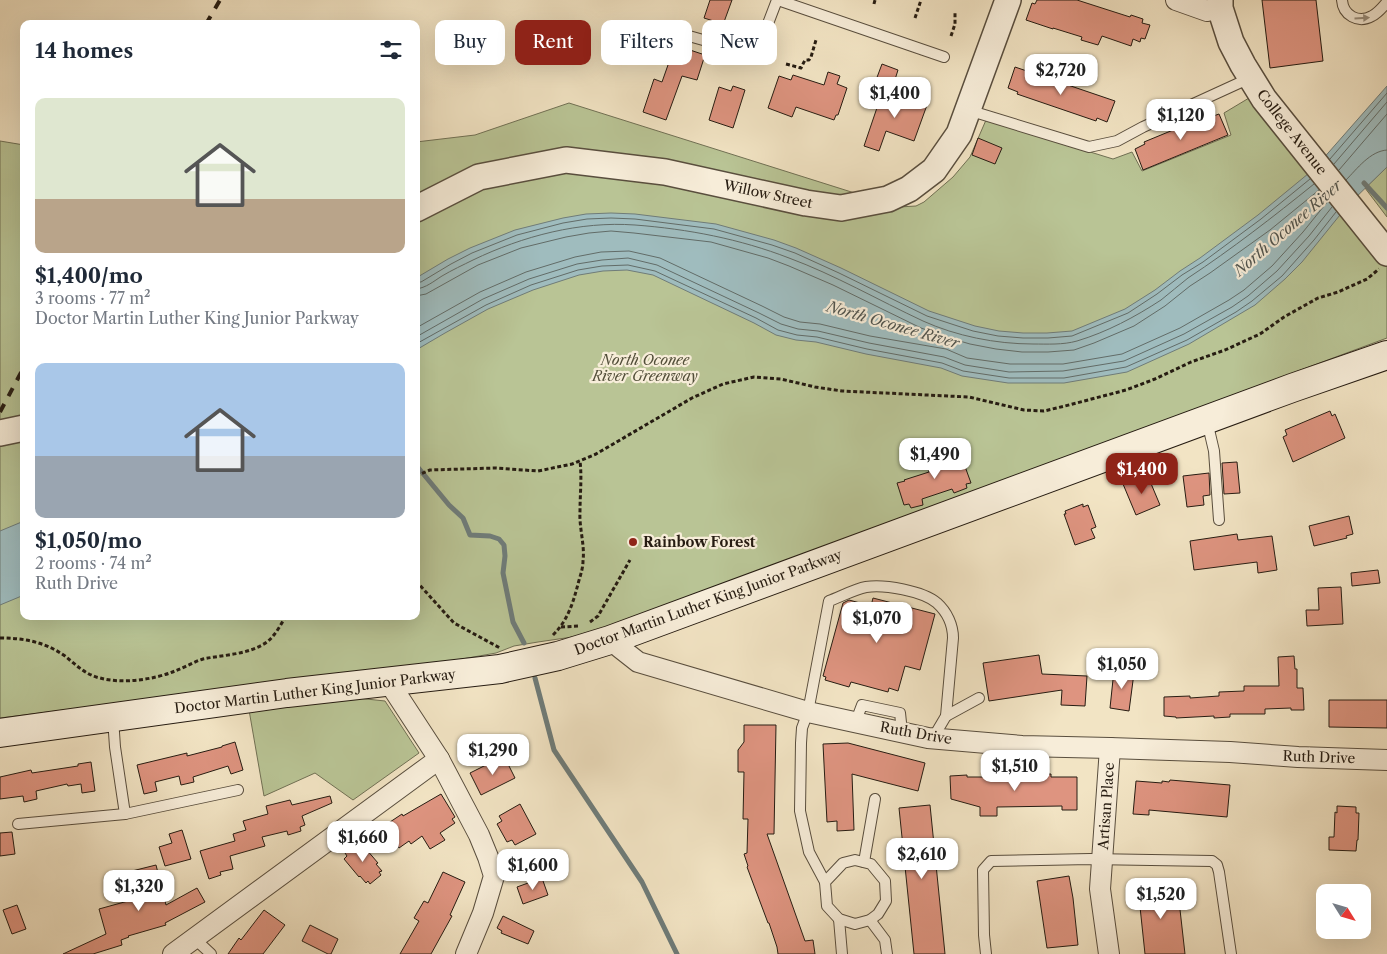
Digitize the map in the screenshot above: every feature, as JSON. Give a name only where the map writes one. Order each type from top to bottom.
[{"type":"main road","name":"Doctor Martin Luther King Junior Parkway","points":[[0,733],[287,693],[500,668],[558,656],[610,640],[1207,420],[1387,356]]},
{"type":"street","name":"Willow Street","points":[[420,207],[479,177],[566,160],[665,172],[806,203],[841,208],[888,199],[909,189],[934,170],[959,134],[1008,0]]},
{"type":"street","points":[[1176,0],[1207,10],[1220,4]]},
{"type":"street","name":"College Avenue","points":[[1220,4],[1231,42],[1264,99],[1292,133],[1385,259]]},
{"type":"street","points":[[0,432],[20,429]]},
{"type":"street","name":"Ruth Drive","points":[[610,640],[638,662],[808,712],[933,738],[1022,746],[1230,752],[1298,757],[1387,760]]},
{"type":"street","points":[[388,681],[439,758],[479,835],[494,876],[469,953]]},
{"type":"street","name":"Artisan Place","points":[[1108,954],[1100,889],[1110,748]]},
{"type":"street","points":[[173,954],[439,758]]},
{"type":"lane","points":[[692,37],[756,55],[777,0],[944,57]]},
{"type":"lane","points":[[1342,0],[1346,12],[1353,18],[1362,20],[1372,17],[1387,2]]},
{"type":"lane","points":[[968,110],[1089,147],[1117,141],[1251,78]]},
{"type":"lane","points":[[1207,420],[1214,451],[1219,520]]},
{"type":"lane","points":[[825,882],[843,863],[855,860],[871,864],[886,880],[886,901],[878,914],[870,920],[856,924],[839,919],[827,906],[825,882],[809,852],[800,810],[802,728],[808,712],[829,601],[865,587],[881,587],[910,591],[923,596],[938,603],[948,616],[953,628],[953,638],[946,716],[933,738]]},
{"type":"lane","points":[[946,716],[980,698]]},
{"type":"lane","points":[[113,717],[114,747],[125,814]]},
{"type":"lane","points":[[18,824],[125,814],[238,790]]},
{"type":"lane","points":[[864,862],[875,799]]},
{"type":"lane","points":[[986,954],[983,870],[991,861],[1102,860],[1212,861],[1217,865],[1220,872],[1231,954]]},
{"type":"lane","points":[[839,919],[842,954]]},
{"type":"lane","points":[[870,920],[886,940],[887,954]]},
{"type":"lane","points":[[195,938],[211,954]]},
{"type":"path","points":[[915,18],[922,0]]},
{"type":"path","points":[[951,36],[955,24],[955,12]]},
{"type":"path","points":[[786,64],[801,68],[805,60],[809,60],[816,40]]},
{"type":"path","points":[[420,474],[430,470],[495,468],[538,471],[549,470],[580,461],[596,454],[692,398],[723,384],[754,377],[842,390],[969,397],[1024,410],[1044,411],[1126,390],[1191,362],[1225,350],[1260,334],[1284,317],[1318,298],[1338,292],[1367,279],[1376,272],[1385,259]]},
{"type":"path","points":[[553,635],[561,627],[573,604],[584,560],[580,512],[580,461]]},
{"type":"path","points":[[561,627],[581,626],[591,622],[598,616],[630,560]]},
{"type":"path","points":[[420,585],[454,623],[498,647]]},
{"type":"path","points":[[0,638],[25,639],[37,642],[62,654],[82,671],[90,675],[122,682],[156,677],[200,660],[237,653],[264,645],[270,640],[283,620]]},
{"type":"green space","name":"North Oconee River Greenway","points":[[1249,98],[1309,174],[1387,267],[1387,338],[586,635],[514,646],[496,653],[445,662],[0,718],[0,141],[20,144],[20,620],[420,620],[420,142],[475,135],[569,103],[899,207],[916,206],[924,202],[953,177],[970,157],[986,120],[1113,159],[1132,152],[1142,171],[1231,135],[1224,113]]},
{"type":"green space","points":[[1387,167],[1387,217],[1365,188]]},
{"type":"green space","points":[[329,695],[385,701],[419,753],[353,800],[315,773],[264,796],[249,710]]},
{"type":"water","name":"North Oconee River","points":[[1387,86],[1387,167],[1348,205],[1302,262],[1255,305],[1189,344],[1127,372],[1064,383],[1008,383],[962,376],[941,368],[776,335],[653,275],[627,270],[579,275],[533,290],[488,309],[420,348],[420,276],[470,248],[515,230],[563,218],[586,214],[611,213],[635,214],[716,224],[774,240],[841,268],[929,311],[975,326],[1023,333],[1072,331],[1125,309],[1155,290],[1258,215],[1314,169]]},
{"type":"water","points":[[20,523],[20,597],[0,605],[0,531]]},
{"type":"building","points":[[710,0],[732,0],[725,20],[704,18]]},
{"type":"building","points":[[1037,0],[1077,0],[1130,17],[1131,15],[1143,19],[1142,23],[1150,25],[1145,39],[1141,38],[1140,42],[1133,39],[1131,46],[1102,36],[1098,45],[1081,40],[1082,37],[1026,20],[1032,3],[1035,4]]},
{"type":"building","points":[[1262,0],[1316,0],[1323,61],[1270,68]]},
{"type":"building","points":[[692,51],[702,54],[702,64],[697,80],[682,76],[666,120],[643,112],[654,79],[662,82],[668,65],[692,65]]},
{"type":"building","points":[[882,64],[898,70],[892,89],[880,85],[881,82],[876,80]]},
{"type":"building","points":[[1015,67],[1115,101],[1107,122],[1097,118],[1096,121],[1017,94],[1018,92],[1008,88]]},
{"type":"building","points":[[828,72],[840,76],[837,84],[847,88],[838,115],[836,115],[834,120],[796,107],[792,117],[768,108],[779,76],[791,80],[793,75],[824,85]]},
{"type":"building","points":[[733,86],[745,90],[733,128],[709,120],[719,87],[731,91]]},
{"type":"building","points":[[883,90],[927,105],[914,141],[886,131],[879,151],[864,146]]},
{"type":"building","points":[[1219,114],[1228,135],[1143,170],[1135,149],[1145,144],[1144,142],[1207,116],[1208,118]]},
{"type":"building","points":[[978,138],[1002,148],[995,164],[972,155]]},
{"type":"building","points":[[1330,411],[1332,416],[1335,414],[1345,438],[1293,462],[1283,437],[1287,435],[1285,430]]},
{"type":"building","points":[[952,452],[956,463],[963,461],[971,483],[966,484],[967,488],[954,493],[952,489],[922,499],[923,505],[911,508],[909,504],[904,505],[897,483],[929,472],[925,461]]},
{"type":"building","points":[[1237,462],[1240,493],[1224,494],[1222,463]]},
{"type":"building","points":[[1209,473],[1210,495],[1203,496],[1204,505],[1187,507],[1183,476]]},
{"type":"building","points":[[1147,474],[1160,505],[1136,515],[1123,484]]},
{"type":"building","points":[[1083,504],[1083,507],[1088,505],[1096,527],[1091,529],[1095,538],[1075,545],[1064,514],[1066,514],[1065,511]]},
{"type":"building","points":[[1349,516],[1353,534],[1346,536],[1347,538],[1314,546],[1309,526]]},
{"type":"building","points":[[1237,534],[1238,540],[1272,536],[1277,570],[1258,573],[1257,562],[1194,570],[1190,541]]},
{"type":"building","points":[[1378,570],[1380,583],[1352,586],[1351,573]]},
{"type":"building","points":[[1341,587],[1343,624],[1307,626],[1306,610],[1319,610],[1318,588]]},
{"type":"building","points":[[873,598],[935,614],[920,670],[905,666],[898,691],[889,688],[888,692],[851,682],[849,687],[825,680],[826,677],[823,676],[843,603],[849,600],[871,606]]},
{"type":"building","points":[[1039,655],[1042,674],[1087,676],[1085,706],[1061,705],[1062,690],[989,701],[983,663]]},
{"type":"building","points":[[1294,656],[1295,669],[1297,669],[1297,688],[1303,688],[1304,710],[1291,710],[1291,708],[1265,709],[1265,714],[1230,714],[1230,717],[1214,718],[1214,716],[1176,718],[1164,716],[1164,697],[1219,696],[1219,692],[1244,691],[1244,686],[1279,686],[1278,657]]},
{"type":"building","points":[[1114,670],[1134,673],[1129,711],[1110,708]]},
{"type":"building","points":[[1329,700],[1387,700],[1387,728],[1329,727]]},
{"type":"building","points":[[744,725],[776,725],[774,834],[767,834],[805,941],[813,940],[815,954],[778,954],[769,923],[747,867],[744,854],[747,853],[748,819],[743,819],[744,772],[738,772],[738,750],[744,742]]},
{"type":"building","points":[[235,742],[243,770],[231,774],[228,766],[193,777],[194,782],[181,785],[179,776],[155,782],[157,791],[144,794],[137,765],[187,753],[187,756]]},
{"type":"building","points":[[848,743],[925,763],[918,791],[852,774],[854,830],[837,831],[837,821],[827,822],[823,744]]},
{"type":"building","points":[[504,756],[515,778],[481,795],[470,773]]},
{"type":"building","points":[[91,762],[95,791],[82,793],[81,784],[68,786],[67,784],[36,791],[37,799],[24,802],[23,796],[0,799],[0,777],[31,770],[32,773],[78,766],[78,764]]},
{"type":"building","points":[[1051,774],[1051,777],[1077,777],[1077,810],[1062,810],[1062,806],[997,807],[997,816],[980,816],[980,807],[951,799],[950,776],[1008,777],[1008,775]]},
{"type":"building","points":[[1170,780],[1230,785],[1227,817],[1149,810],[1149,815],[1133,814],[1136,781],[1162,783],[1162,781],[1169,782]]},
{"type":"building","points":[[441,794],[455,817],[452,819],[455,823],[440,833],[445,840],[430,849],[422,836],[411,844],[409,841],[399,848],[384,826],[402,814],[403,816]]},
{"type":"building","points":[[330,796],[332,803],[302,816],[305,825],[300,827],[301,831],[288,835],[287,831],[262,837],[265,846],[230,856],[233,869],[220,872],[221,875],[209,879],[200,851],[235,841],[233,834],[246,830],[243,821],[268,814],[266,806],[290,800],[292,805]]},
{"type":"building","points":[[520,804],[536,834],[515,845],[512,840],[507,842],[497,824],[502,821],[499,816]]},
{"type":"building","points":[[930,805],[945,954],[914,954],[899,808]]},
{"type":"building","points":[[1337,806],[1356,807],[1356,813],[1359,813],[1356,851],[1329,850],[1329,837],[1334,837]]},
{"type":"building","points":[[182,830],[191,859],[165,866],[159,847],[172,843],[169,834]]},
{"type":"building","points":[[12,832],[15,854],[0,856],[0,833]]},
{"type":"building","points":[[360,842],[378,863],[376,864],[382,871],[379,872],[381,875],[370,884],[359,877],[344,859],[347,856],[345,853]]},
{"type":"building","points":[[156,865],[166,905],[197,888],[205,902],[165,923],[166,925],[128,936],[121,940],[122,945],[93,954],[63,954],[106,934],[99,909],[128,901],[126,894],[138,891],[132,871]]},
{"type":"building","points":[[443,872],[465,882],[450,915],[452,916],[431,954],[400,954],[419,921],[414,918],[424,901],[428,903]]},
{"type":"building","points":[[1069,876],[1078,945],[1047,948],[1037,881]]},
{"type":"building","points":[[542,878],[548,895],[523,904],[517,887]]},
{"type":"building","points":[[1177,883],[1185,954],[1145,954],[1138,888]]},
{"type":"building","points":[[17,905],[26,929],[12,934],[3,910]]},
{"type":"building","points":[[264,910],[285,925],[263,954],[228,954],[239,938],[241,940]]},
{"type":"building","points":[[503,916],[534,931],[528,944],[501,933],[502,931],[497,928]]},
{"type":"building","points":[[310,925],[338,939],[331,954],[302,941]]},
{"type":"waterway","points":[[1364,183],[1387,208]]},
{"type":"waterway","points":[[420,470],[449,505],[463,518],[470,535],[490,536],[499,539],[504,545],[503,573],[513,622],[524,643]]},
{"type":"waterway","points":[[535,678],[554,750],[642,882],[677,954]]},
{"type":"railway","points":[[208,20],[220,0]]},
{"type":"railway","points":[[0,412],[20,374]]},
{"type":"place","name":"Rainbow Forest","points":[[633,542]]}]
